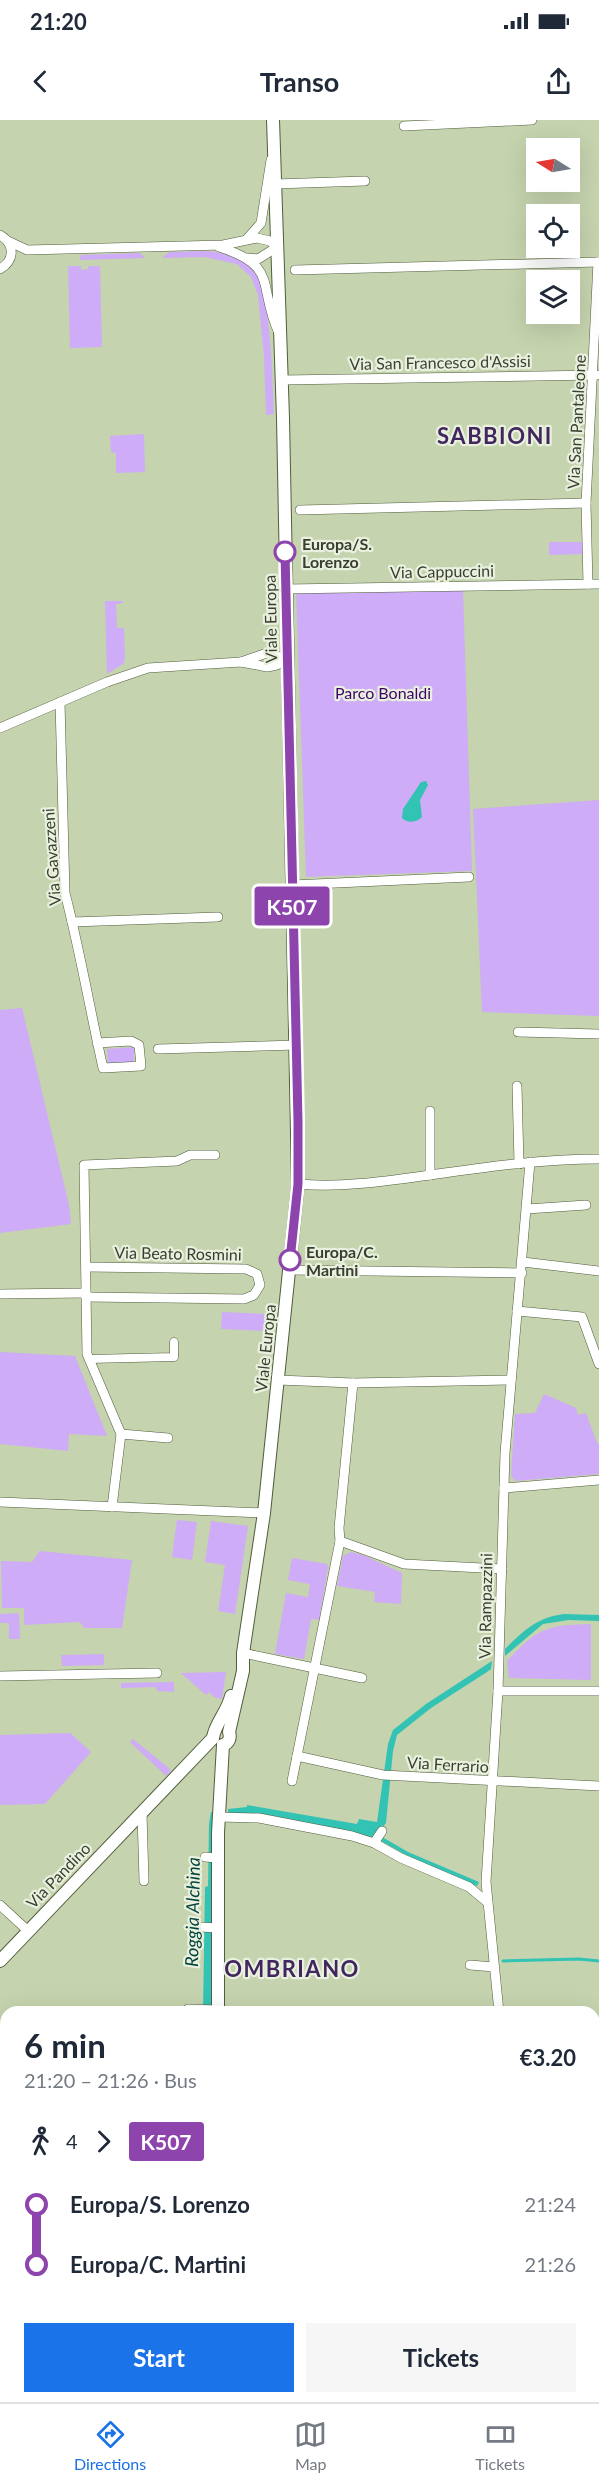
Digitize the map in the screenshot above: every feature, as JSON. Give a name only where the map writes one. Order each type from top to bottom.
[{"type":"street","name":"Viale Europa","points":[[220,1736],[236,1670],[243,1653],[264,1513],[298,1184],[282,380],[273,120]]},
{"type":"street","points":[[404,126],[532,120]]},
{"type":"street","points":[[247,239],[261,224],[273,146]]},
{"type":"street","points":[[274,184],[365,181]]},
{"type":"street","points":[[4,238],[27,250],[210,245],[263,238],[277,248],[258,259],[247,258],[210,245]]},
{"type":"street","points":[[4,238],[12,251],[9,261]]},
{"type":"street","points":[[0,269],[27,250]]},
{"type":"street","points":[[247,258],[258,266],[265,280],[270,315],[280,336]]},
{"type":"street","points":[[295,270],[599,261]]},
{"type":"street","name":"Via San Pantaleone","points":[[588,584],[586,503],[595,434],[599,261]]},
{"type":"street","name":"Via San Francesco d'Assisi","points":[[282,380],[596,375]]},
{"type":"street","points":[[300,510],[586,503]]},
{"type":"street","points":[[587,514],[599,513]]},
{"type":"street","name":"Via Cappuccini","points":[[286,589],[599,584]]},
{"type":"street","points":[[1,726],[148,668],[241,662],[267,666],[276,665],[287,659]]},
{"type":"street","name":"Via Gavazzeni","points":[[60,702],[65,893],[103,1068],[141,1066],[139,1045],[131,1041],[98,1043]]},
{"type":"street","points":[[292,885],[469,877]]},
{"type":"street","points":[[72,922],[218,917]]},
{"type":"street","points":[[518,1032],[599,1034]]},
{"type":"street","points":[[158,1049],[297,1045]]},
{"type":"street","points":[[517,1086],[519,1164]]},
{"type":"street","points":[[430,1111],[430,1175]]},
{"type":"street","points":[[112,1507],[121,1434],[89,1359],[86,1336],[84,1165],[177,1161],[190,1155],[215,1155]]},
{"type":"street","points":[[298,1184],[373,1183],[530,1162],[599,1159]]},
{"type":"street","name":"Via Rampazzini","points":[[498,2006],[486,1882],[498,1691],[504,1488],[530,1162]]},
{"type":"street","points":[[527,1209],[586,1205]]},
{"type":"street","points":[[523,1262],[599,1270]]},
{"type":"street","name":"Via Beato Rosmini","points":[[86,1267],[246,1269],[257,1274],[260,1285],[254,1295],[244,1299],[86,1295]]},
{"type":"street","points":[[289,1270],[522,1273]]},
{"type":"street","points":[[0,1294],[86,1295]]},
{"type":"street","points":[[517,1311],[582,1317],[599,1364]]},
{"type":"street","points":[[89,1359],[174,1357],[174,1342]]},
{"type":"street","points":[[278,1380],[353,1383],[511,1380]]},
{"type":"street","points":[[292,1781],[340,1540],[339,1528],[353,1383]]},
{"type":"street","points":[[121,1434],[168,1438]]},
{"type":"street","points":[[504,1488],[599,1480]]},
{"type":"street","points":[[0,1502],[264,1513]]},
{"type":"street","points":[[340,1540],[404,1564],[502,1569]]},
{"type":"street","points":[[243,1653],[362,1678]]},
{"type":"street","points":[[0,1676],[157,1673]]},
{"type":"street","points":[[498,1691],[599,1691]]},
{"type":"street","points":[[213,2006],[218,1928],[220,1736]]},
{"type":"street","name":"Via Pandino","points":[[0,1961],[27,1930],[220,1736]]},
{"type":"street","name":"Via Ferrario","points":[[297,1756],[392,1776],[599,1786]]},
{"type":"street","points":[[142,1813],[144,1881]]},
{"type":"street","points":[[219,1816],[259,1818],[352,1836],[374,1843],[409,1862],[469,1887],[487,1902]]},
{"type":"street","points":[[374,1843],[382,1831]]},
{"type":"street","points":[[409,1862],[413,1852]]},
{"type":"street","points":[[205,1857],[218,1858]]},
{"type":"street","points":[[0,1905],[27,1930]]},
{"type":"street","points":[[200,1927],[218,1928]]},
{"type":"street","points":[[470,1965],[494,1967]]},
{"type":"green space","points":[[205,251],[239,257],[249,262],[256,272],[266,310],[274,414],[266,415],[264,356],[258,295],[251,277],[237,264],[204,257],[162,258],[169,252]]},
{"type":"green space","points":[[140,253],[145,258],[80,260],[81,255]]},
{"type":"green space","points":[[68,266],[81,266],[81,270],[88,269],[88,266],[100,266],[102,347],[70,348]]},
{"type":"green space","points":[[144,434],[145,472],[116,473],[116,453],[111,452],[110,436]]},
{"type":"green space","points":[[549,542],[584,542],[584,554],[549,555]]},
{"type":"green space","name":"Parco Bonaldi","points":[[463,590],[472,871],[306,877],[296,592]]},
{"type":"green space","points":[[105,601],[123,601],[123,603],[116,604],[117,628],[124,628],[125,659],[123,664],[107,674]]},
{"type":"green space","points":[[599,800],[599,1016],[482,1012],[473,809]]},
{"type":"green space","points":[[22,1008],[69,1205],[71,1224],[0,1233],[0,1010]]},
{"type":"green space","points":[[134,1047],[134,1062],[108,1063],[107,1049]]},
{"type":"green space","points":[[222,1312],[267,1314],[265,1331],[221,1329]]},
{"type":"green space","points":[[0,1352],[75,1356],[107,1436],[69,1434],[68,1451],[0,1444]]},
{"type":"green space","points":[[544,1394],[576,1408],[578,1415],[586,1413],[599,1444],[599,1474],[515,1481],[511,1475],[515,1414],[535,1413]]},
{"type":"green space","points":[[177,1520],[197,1522],[192,1560],[172,1557]]},
{"type":"green space","points":[[211,1521],[248,1526],[235,1614],[218,1611],[225,1565],[205,1562]]},
{"type":"green space","points":[[40,1551],[132,1560],[122,1628],[84,1628],[80,1622],[24,1625],[24,1608],[2,1608],[1,1561],[32,1562]]},
{"type":"green space","points":[[351,1552],[402,1573],[401,1604],[374,1602],[375,1592],[337,1586],[343,1556]]},
{"type":"green space","points":[[292,1558],[327,1564],[328,1568],[319,1620],[311,1619],[304,1659],[275,1654],[286,1593],[308,1597],[310,1584],[288,1580]]},
{"type":"green space","points":[[19,1613],[20,1639],[9,1639],[9,1623],[0,1623],[0,1614]]},
{"type":"green space","points":[[591,1624],[591,1680],[509,1678],[507,1661],[535,1635],[553,1627]]},
{"type":"green space","points":[[104,1654],[104,1665],[62,1666],[61,1655]]},
{"type":"green space","points":[[226,1672],[222,1699],[214,1697],[209,1692],[206,1695],[181,1673]]},
{"type":"green space","points":[[174,1682],[174,1692],[157,1691],[156,1687],[121,1688],[121,1683]]},
{"type":"green space","points":[[70,1733],[91,1752],[45,1804],[0,1805],[0,1735]]},
{"type":"green space","points":[[133,1739],[171,1770],[166,1776],[130,1742]]},
{"type":"water","points":[[426,781],[428,785],[420,800],[422,817],[410,822],[402,818],[403,809],[421,782]]},
{"type":"water","points":[[564,1614],[599,1615],[599,1621],[569,1620],[543,1624],[505,1656],[505,1649],[532,1626],[546,1618]]},
{"type":"water","points":[[492,1661],[491,1669],[431,1708],[397,1735],[393,1751],[386,1823],[377,1834],[408,1852],[479,1882],[477,1886],[413,1859],[376,1838],[269,1815],[228,1814],[228,1809],[247,1807],[247,1805],[357,1824],[359,1819],[377,1822],[388,1744],[393,1730],[426,1704]]},
{"type":"water","points":[[211,1812],[214,1812],[214,1883],[211,1885],[211,2006],[203,2006],[205,1887],[208,1886]]},
{"type":"waterway","points":[[503,1961],[579,1959],[599,1961]]},
{"type":"bus line","name":"K507","points":[[285,552],[298,1121],[298,1184],[290,1260]]},
{"type":"place","name":"Europa/S. Lorenzo","points":[[285,552]]},
{"type":"place","name":"Europa/C. Martini","points":[[290,1260]]},
{"type":"district","name":"SABBIONI","points":[[495,435]]},
{"type":"district","name":"OMBRIANO","points":[[292,1968]]},
{"type":"water label","name":"Roggia Alchina","points":[[192,1912]]}]
